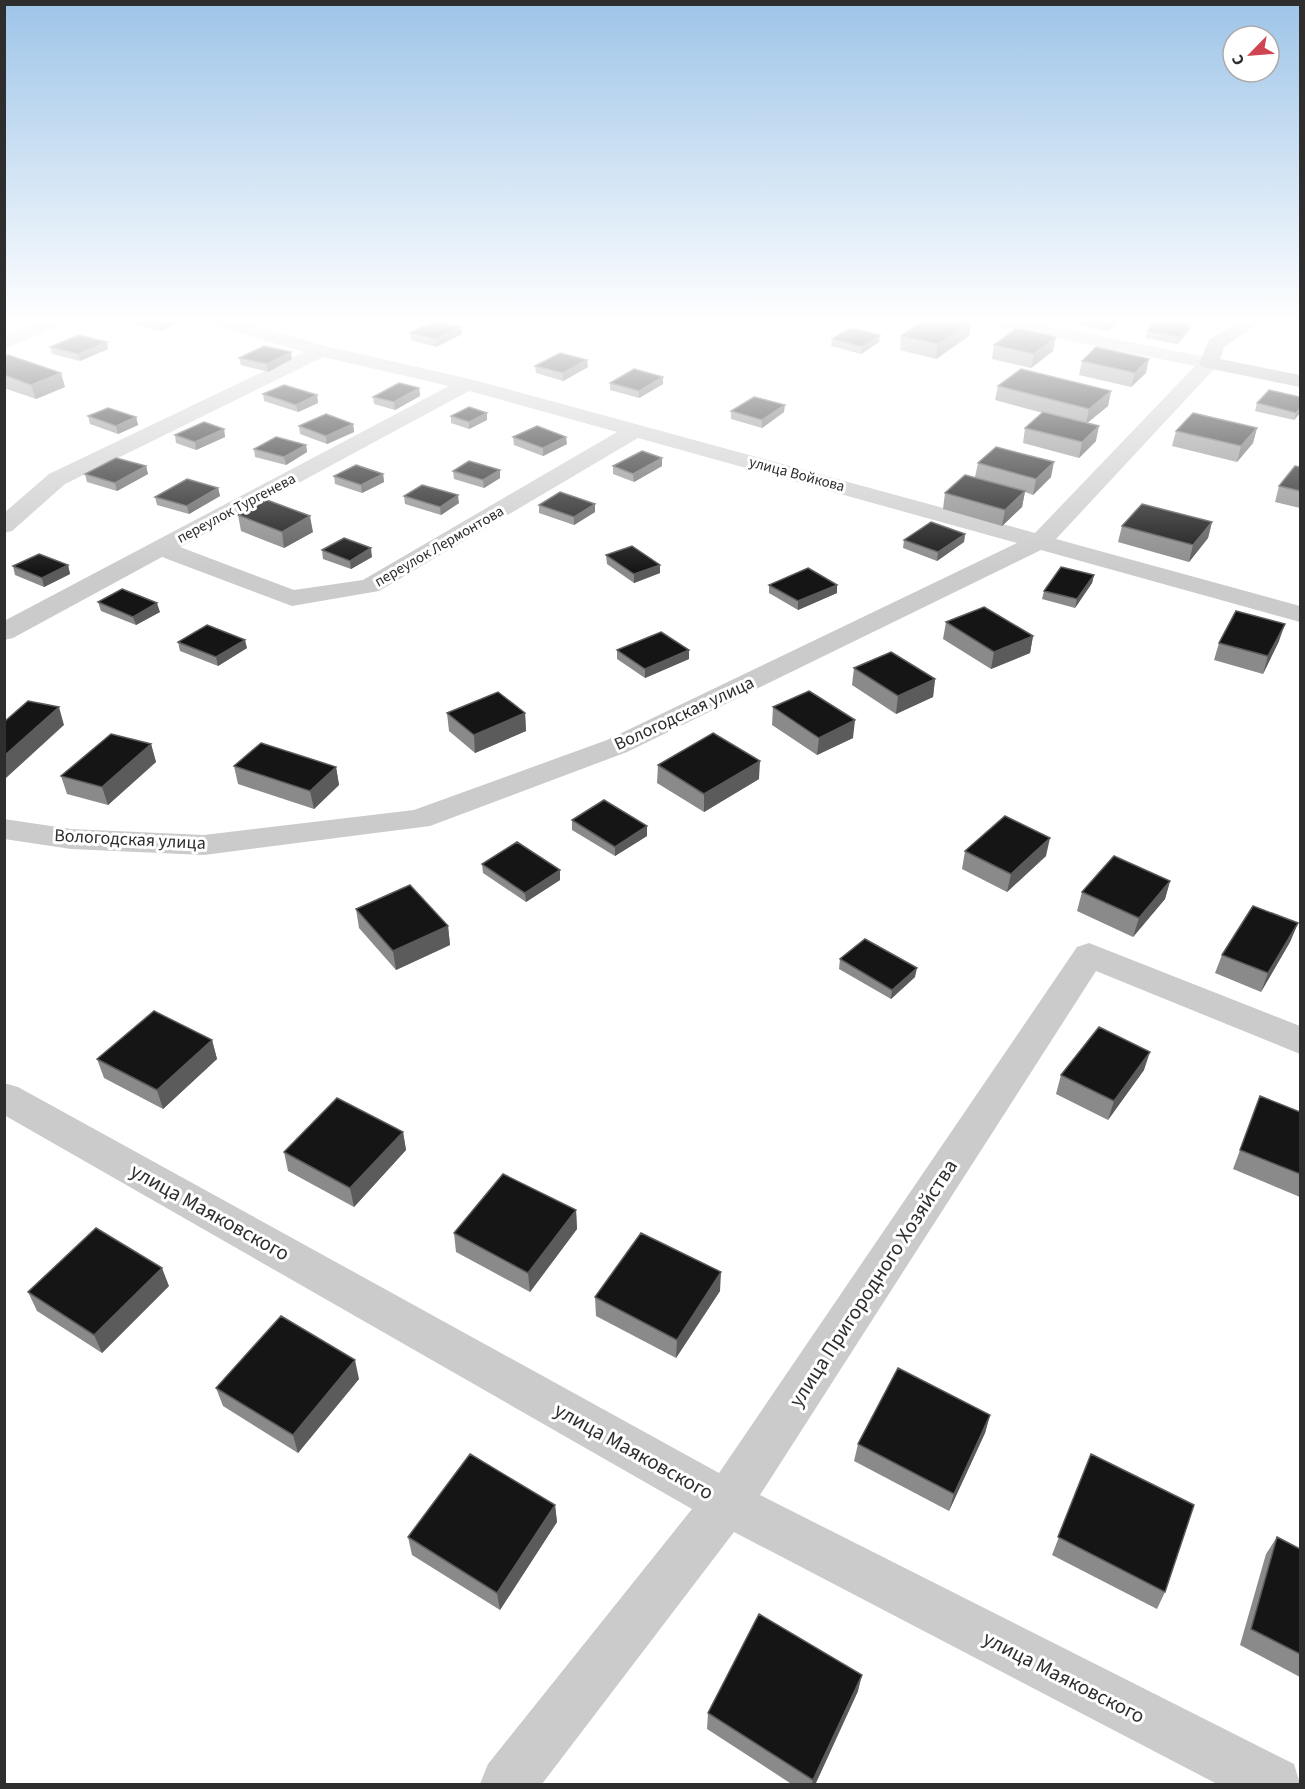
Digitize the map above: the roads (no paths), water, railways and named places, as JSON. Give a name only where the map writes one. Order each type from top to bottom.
[{"type":"street","points":[[4,526],[57,479],[209,405]]},
{"type":"street","name":"переулок Тургенева","points":[[4,632],[427,405]]},
{"type":"street","name":"улица Войкова","points":[[546,405],[1300,614]]},
{"type":"street","name":"Вологодская улица","points":[[4,829],[71,839],[204,845],[419,819],[617,746],[1041,541],[1169,405]]},
{"type":"street","name":"переулок Лермонтова","points":[[160,548],[292,598],[370,586],[636,430]]},
{"type":"street","name":"улица Пригородного Хозяйства","points":[[508,1785],[727,1503],[1089,955],[1300,1041]]},
{"type":"street","name":"улица Маяковского","points":[[4,1097],[727,1503],[1274,1785]]}]
